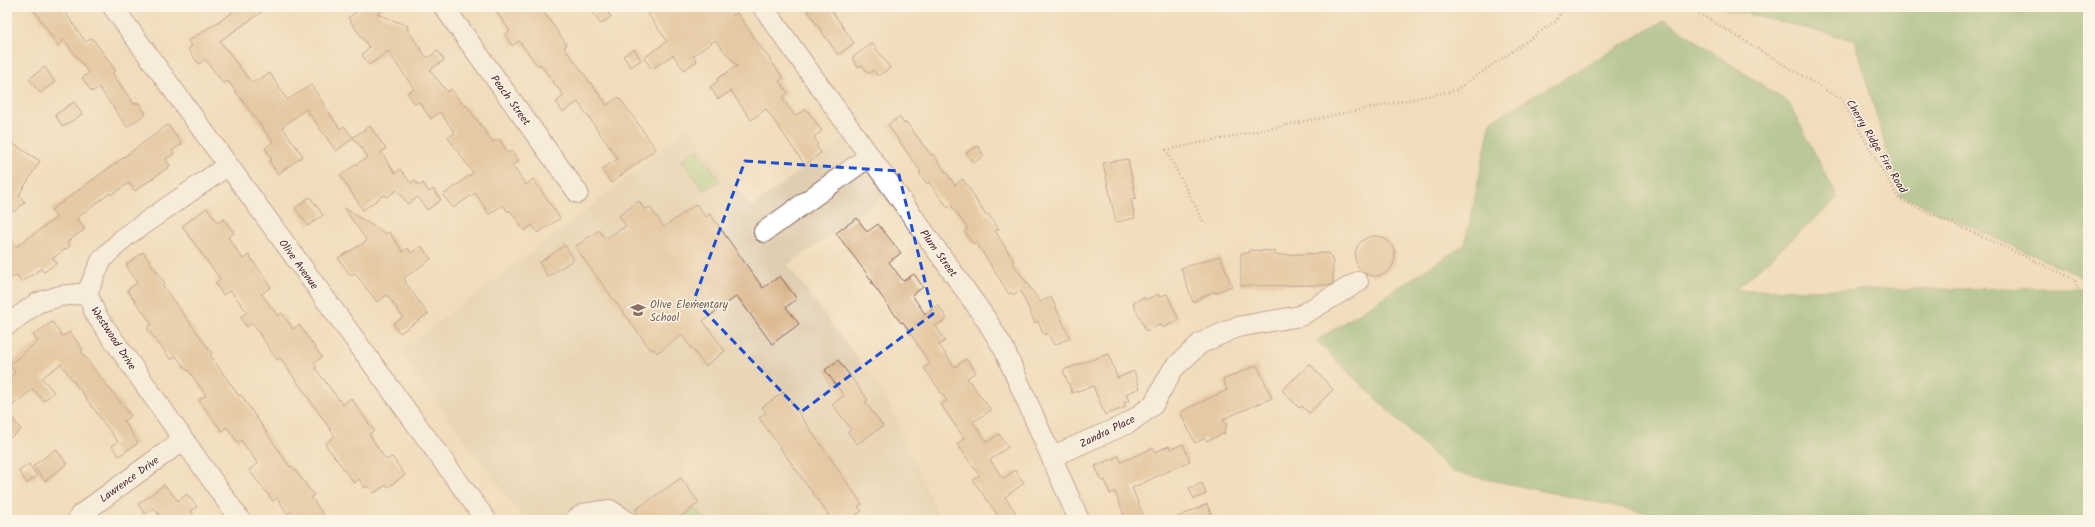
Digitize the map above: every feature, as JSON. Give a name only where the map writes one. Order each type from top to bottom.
[{"type":"street","name":"Olive Avenue","points":[[113,7],[227,166],[486,520]]},
{"type":"street","name":"Peach Street","points":[[444,7],[578,193]]},
{"type":"street","name":"Plum Street","points":[[763,7],[986,319],[1004,349],[1053,456],[1079,520]]},
{"type":"street","points":[[764,232],[870,156]]},
{"type":"street","name":"Westwood Drive","points":[[227,166],[126,236],[102,259],[87,293],[96,315],[240,520]]},
{"type":"street","name":"Zandra Place","points":[[1053,456],[1129,423],[1153,405],[1173,369],[1201,343],[1237,327],[1300,316],[1358,282]]},
{"type":"street","points":[[7,325],[37,303],[60,296],[87,293]]},
{"type":"street","name":"Lawrence Drive","points":[[78,520],[80,515],[183,440]]},
{"type":"street","points":[[575,520],[583,514],[610,510],[624,520]]},
{"type":"path","points":[[1203,221],[1166,150],[1456,90],[1556,21],[1564,7]]},
{"type":"path","name":"Cherry Ridge Fire Road","points":[[1689,7],[1842,100],[1899,199],[2074,279],[2088,311]]},
{"type":"highlighted area","points":[[745,161],[898,171],[933,314],[801,412],[694,300]]},
{"type":"shaded area","name":"Olive Elementary School","points":[[689,127],[751,207],[845,138],[886,195],[788,265],[886,397],[940,520],[524,520],[399,352],[585,212]]},
{"type":"green space","points":[[1719,7],[2088,7],[2088,280],[1900,195],[1854,40]]},
{"type":"green space","points":[[1665,20],[1789,103],[1838,198],[1735,290],[2088,288],[2088,520],[1681,520],[1452,472],[1316,341],[1465,244],[1491,121]]},
{"type":"green space","points":[[697,148],[720,180],[704,191],[682,160]]},
{"type":"green space","points":[[695,508],[704,520],[678,520]]},
{"type":"building","points":[[32,7],[61,7],[86,42],[92,38],[116,71],[112,73],[134,104],[139,103],[146,114],[127,127],[99,87],[92,92],[82,78],[89,73],[64,40],[58,46]]},
{"type":"building","points":[[228,7],[269,7],[220,41],[252,83],[270,73],[287,100],[311,85],[340,129],[344,126],[353,138],[336,151],[306,109],[282,127],[303,156],[278,174],[269,161],[272,159],[265,148],[273,142],[228,81],[224,84],[205,59],[199,64],[188,49],[192,46],[188,41],[232,13]]},
{"type":"building","points":[[363,7],[387,7],[377,14],[408,26],[407,29],[427,58],[438,51],[444,60],[430,70],[447,92],[451,89],[464,107],[466,105],[493,142],[499,139],[508,153],[512,151],[519,161],[512,165],[526,185],[533,179],[560,218],[538,233],[532,225],[524,231],[510,210],[508,212],[503,205],[489,214],[475,193],[453,208],[443,195],[473,173],[448,137],[455,133],[440,112],[431,119],[419,102],[415,104],[407,93],[414,89],[388,51],[369,65],[362,55],[369,47],[348,18]]},
{"type":"building","points":[[493,7],[540,7],[567,45],[564,47],[607,105],[619,97],[656,149],[611,183],[602,169],[618,159],[578,102],[563,112],[556,102],[564,96],[540,64],[538,66],[519,41],[512,46],[505,35],[510,31]]},
{"type":"building","points":[[589,7],[604,7],[611,17],[601,24]]},
{"type":"building","points":[[649,7],[727,7],[733,16],[737,13],[783,78],[779,81],[788,93],[782,98],[795,116],[806,109],[822,131],[814,137],[818,144],[816,145],[821,153],[805,165],[766,109],[751,120],[731,91],[718,99],[710,87],[718,81],[717,79],[737,66],[715,40],[693,56],[697,61],[684,70],[673,55],[652,69],[644,58],[667,41],[648,14],[652,12]]},
{"type":"building","points":[[805,7],[829,7],[854,43],[838,55]]},
{"type":"building","points":[[872,43],[890,68],[878,76],[873,70],[869,74],[862,65],[858,67],[852,58]]},
{"type":"building","points":[[634,49],[641,60],[631,67],[623,56]]},
{"type":"building","points":[[45,67],[55,82],[40,93],[29,79]]},
{"type":"building","points":[[74,102],[82,114],[63,127],[55,115]]},
{"type":"building","points":[[899,117],[904,124],[906,122],[931,155],[933,154],[955,185],[963,179],[986,216],[988,214],[999,229],[995,231],[1014,261],[1012,262],[1040,302],[1051,297],[1070,338],[1054,345],[1048,333],[1044,335],[1038,321],[1035,323],[1020,290],[1013,295],[1011,292],[1009,294],[976,242],[973,244],[964,231],[968,229],[951,205],[948,208],[929,182],[927,184],[919,173],[921,172],[888,125]]},
{"type":"building","points":[[168,125],[182,144],[172,151],[174,154],[166,159],[170,166],[135,191],[129,183],[111,195],[110,193],[77,218],[85,229],[67,242],[70,246],[53,258],[57,263],[44,272],[41,269],[21,282],[17,275],[7,280],[7,233],[16,247],[56,218],[51,210]]},
{"type":"building","points":[[370,126],[386,149],[381,152],[395,173],[400,169],[411,183],[415,180],[419,186],[423,183],[429,192],[433,189],[441,200],[427,210],[418,197],[408,204],[397,190],[387,197],[385,194],[363,210],[340,175],[368,157],[353,137]]},
{"type":"building","points":[[7,140],[40,161],[19,195],[25,202],[14,212],[11,208],[7,214]]},
{"type":"building","points":[[978,146],[984,156],[973,163],[966,153]]},
{"type":"building","points":[[1128,159],[1136,198],[1131,199],[1135,218],[1116,222],[1103,163]]},
{"type":"building","points":[[310,197],[323,215],[308,226],[295,208]]},
{"type":"building","points":[[639,201],[645,210],[650,207],[664,227],[696,204],[706,217],[710,214],[763,288],[780,276],[797,299],[786,307],[799,324],[772,344],[737,296],[703,321],[725,351],[705,366],[682,335],[657,353],[654,349],[651,350],[575,247],[599,230],[605,239],[626,226],[619,216]]},
{"type":"building","points":[[207,208],[218,223],[224,219],[234,233],[228,237],[243,259],[249,255],[271,287],[261,294],[278,316],[282,313],[293,329],[299,325],[322,357],[314,363],[317,367],[315,368],[343,405],[351,398],[374,431],[369,434],[386,460],[392,457],[405,475],[388,487],[386,485],[374,493],[368,486],[365,488],[359,479],[354,483],[325,444],[335,436],[280,358],[277,360],[252,323],[247,327],[240,317],[247,312],[230,290],[223,295],[215,283],[220,279],[182,226]]},
{"type":"building","points":[[344,208],[386,234],[389,232],[403,252],[408,248],[411,253],[421,246],[431,259],[404,278],[406,281],[405,282],[428,314],[400,333],[393,324],[403,317],[387,295],[377,302],[355,273],[351,276],[338,258],[367,241]]},
{"type":"building","points":[[857,218],[867,232],[878,224],[901,253],[889,262],[903,281],[914,274],[923,287],[912,295],[925,314],[938,305],[947,319],[936,326],[945,341],[939,345],[955,367],[966,359],[976,372],[967,378],[991,410],[973,422],[987,442],[999,434],[1008,447],[990,460],[1003,479],[1015,470],[1024,483],[1005,497],[1021,520],[1001,520],[973,480],[979,475],[957,444],[964,438],[941,405],[947,401],[924,368],[930,364],[903,322],[901,323],[871,282],[873,282],[836,233]]},
{"type":"building","points":[[1379,236],[1386,239],[1392,245],[1395,256],[1394,264],[1386,273],[1379,276],[1371,276],[1364,273],[1356,264],[1355,252],[1358,245],[1367,237]]},
{"type":"building","points":[[565,245],[574,259],[548,277],[539,263]]},
{"type":"building","points":[[1249,250],[1275,251],[1275,255],[1329,253],[1333,262],[1333,283],[1330,285],[1241,286],[1241,253],[1249,253]]},
{"type":"building","points":[[143,252],[165,283],[162,285],[212,353],[210,355],[239,396],[241,395],[290,467],[292,466],[314,495],[311,497],[327,520],[299,520],[292,511],[288,514],[277,498],[273,501],[249,470],[258,464],[241,440],[238,443],[227,427],[222,431],[199,400],[206,395],[188,370],[187,371],[176,356],[171,360],[147,328],[152,324],[127,290],[137,283],[126,265]]},
{"type":"building","points":[[1220,256],[1232,286],[1215,293],[1214,291],[1193,302],[1181,268]]},
{"type":"building","points":[[1158,294],[1159,297],[1167,294],[1179,320],[1162,328],[1161,324],[1146,331],[1133,303],[1144,297],[1145,300]]},
{"type":"building","points":[[52,322],[62,336],[70,332],[83,350],[81,352],[131,416],[124,421],[138,443],[119,456],[112,446],[118,442],[61,364],[42,378],[54,392],[44,401],[33,389],[7,410],[7,381],[15,372],[9,365],[38,341],[33,335]]},
{"type":"building","points":[[1109,354],[1117,378],[1134,371],[1140,388],[1126,394],[1129,401],[1124,402],[1126,407],[1105,415],[1093,386],[1072,393],[1063,370]]},
{"type":"building","points":[[838,360],[868,400],[865,402],[883,426],[857,444],[848,432],[851,429],[832,404],[844,396],[825,370]]},
{"type":"building","points":[[1310,364],[1333,390],[1309,413],[1302,406],[1299,408],[1282,390]]},
{"type":"building","points":[[1257,365],[1272,398],[1223,419],[1227,427],[1223,429],[1225,433],[1207,441],[1205,438],[1195,443],[1180,412],[1227,390],[1223,380]]},
{"type":"building","points":[[784,392],[862,504],[858,507],[862,511],[849,520],[832,520],[759,418],[766,413],[762,407]]},
{"type":"building","points":[[7,410],[21,430],[7,440]]},
{"type":"building","points":[[1183,444],[1190,461],[1132,488],[1145,520],[1126,520],[1115,492],[1110,494],[1105,480],[1102,481],[1095,466],[1119,456],[1121,462],[1153,448],[1155,452],[1169,446],[1171,449]]},
{"type":"building","points":[[56,449],[67,464],[45,481],[33,466]]},
{"type":"building","points":[[29,464],[37,476],[27,483],[19,471]]},
{"type":"building","points":[[681,478],[699,503],[676,520],[643,520],[635,510]]},
{"type":"building","points":[[1202,483],[1206,494],[1194,499],[1189,488]]},
{"type":"building","points":[[164,485],[178,501],[187,494],[197,507],[191,511],[197,520],[163,520],[154,508],[145,514],[138,504]]},
{"type":"building","points":[[1207,504],[1214,520],[1171,520]]},
{"type":"place","name":"Olive Elementary School","points":[[638,310]]}]
